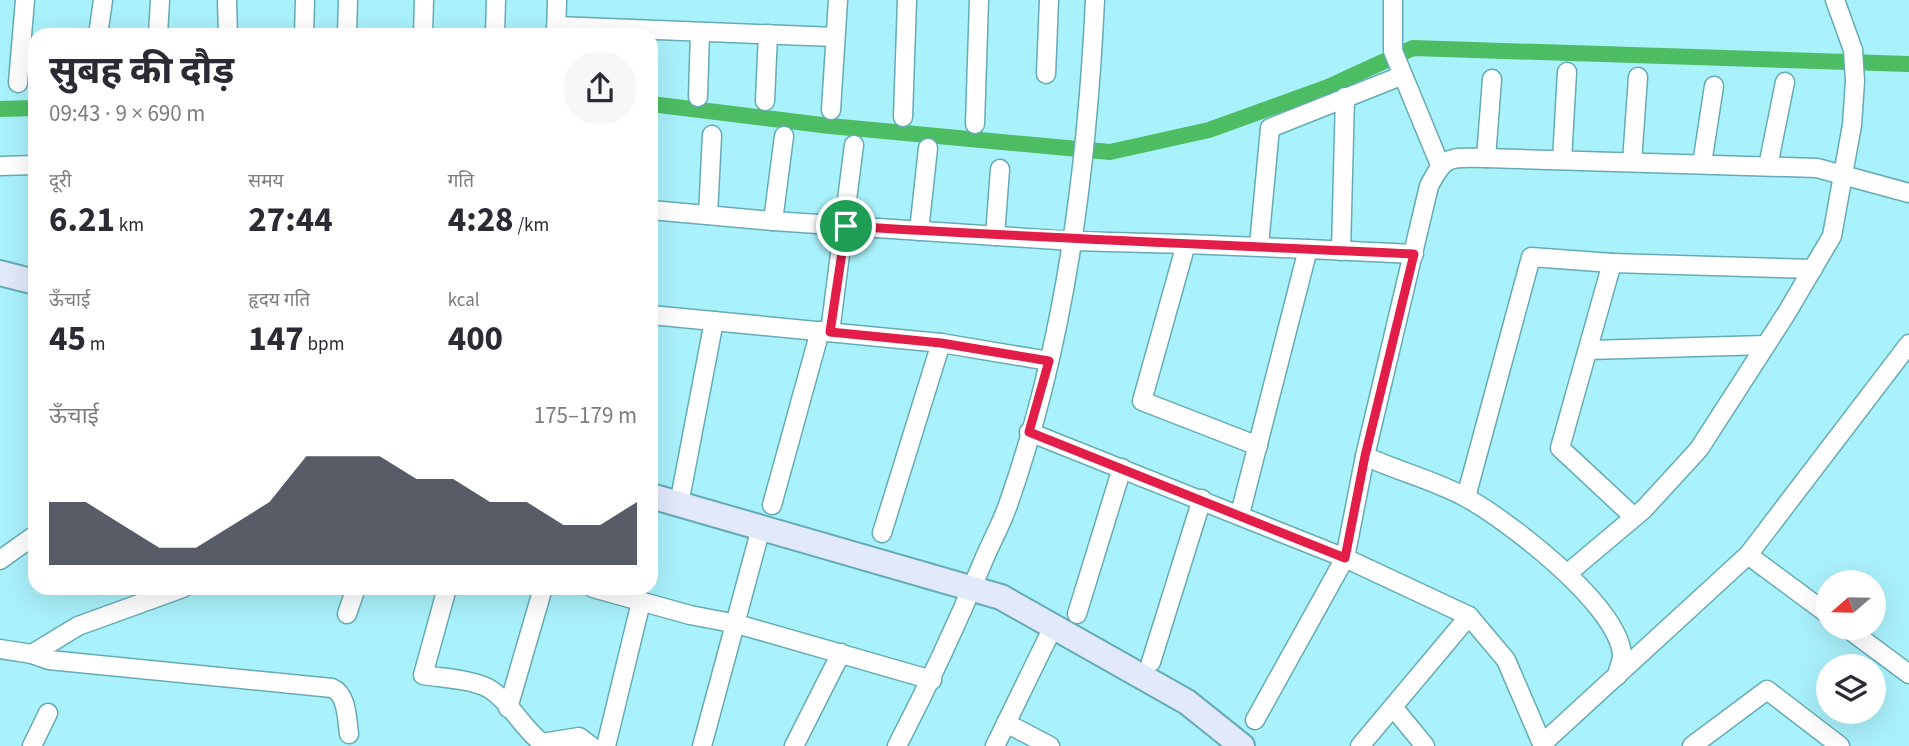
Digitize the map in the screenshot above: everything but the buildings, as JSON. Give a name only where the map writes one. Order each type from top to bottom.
[{"type":"street","points":[[18,83],[25,0]]},
{"type":"street","points":[[99,28],[103,0]]},
{"type":"street","points":[[158,28],[160,0]]},
{"type":"street","points":[[227,0],[228,28]]},
{"type":"street","points":[[304,28],[305,0]]},
{"type":"street","points":[[347,28],[348,0]]},
{"type":"street","points":[[423,28],[424,0]]},
{"type":"street","points":[[495,28],[496,0]]},
{"type":"street","points":[[556,28],[557,0]]},
{"type":"street","points":[[831,110],[838,0]]},
{"type":"street","points":[[903,117],[907,0]]},
{"type":"street","points":[[975,124],[979,0]]},
{"type":"street","points":[[1046,74],[1049,0]]},
{"type":"street","points":[[897,746],[932,680],[1007,506],[1049,361],[1062,307],[1082,165],[1095,0]]},
{"type":"street","points":[[1392,0],[1393,51],[1440,165]]},
{"type":"street","points":[[1568,573],[1634,517],[1699,449],[1832,236],[1844,175],[1855,81],[1853,50],[1835,0]]},
{"type":"street","points":[[658,32],[835,37]]},
{"type":"street","points":[[698,97],[700,32]]},
{"type":"street","points":[[765,101],[768,34]]},
{"type":"street","points":[[1562,160],[1567,72]]},
{"type":"street","points":[[1259,245],[1270,128],[1400,73]]},
{"type":"street","points":[[1632,162],[1638,77]]},
{"type":"street","points":[[1486,158],[1492,79]]},
{"type":"street","points":[[1768,166],[1784,82]]},
{"type":"street","points":[[1702,164],[1714,86]]},
{"type":"street","points":[[1341,251],[1345,97]]},
{"type":"street","points":[[709,215],[712,135]]},
{"type":"street","points":[[772,221],[784,136]]},
{"type":"street","points":[[772,505],[825,332],[846,226],[854,145]]},
{"type":"street","points":[[919,231],[928,148]]},
{"type":"street","points":[[1255,720],[1345,558],[1365,456],[1429,186],[1440,165],[1453,158],[1486,158],[1817,168],[1909,193]]},
{"type":"street","points":[[0,166],[28,165]]},
{"type":"street","points":[[995,236],[1000,169]]},
{"type":"street","points":[[658,211],[1072,241],[1259,245],[1414,254]]},
{"type":"street","points":[[1186,244],[1142,401],[1258,446]]},
{"type":"street","points":[[1240,514],[1308,249]]},
{"type":"street","points":[[1466,497],[1531,257],[1612,263],[1813,269]]},
{"type":"street","points":[[1612,263],[1560,448],[1634,517]]},
{"type":"street","points":[[0,273],[28,280]]},
{"type":"street","points":[[658,316],[941,343],[1049,361]]},
{"type":"street","points":[[679,504],[715,321]]},
{"type":"street","points":[[882,533],[941,343]]},
{"type":"street","points":[[1029,432],[1240,514],[1345,558],[1469,616],[1506,660],[1543,745],[1748,555],[1909,344]]},
{"type":"street","points":[[1589,349],[1766,345]]},
{"type":"street","points":[[1365,456],[1466,497],[1568,573],[1595,604],[1613,632],[1622,654],[1617,676]]},
{"type":"street","points":[[1077,614],[1122,468]]},
{"type":"street","points":[[658,498],[761,528],[976,578],[1001,597],[1187,702],[1242,746]]},
{"type":"street","points":[[1151,663],[1202,499]]},
{"type":"street","points":[[702,746],[761,528]]},
{"type":"street","points":[[0,560],[28,540]]},
{"type":"street","points":[[1748,555],[1816,605]]},
{"type":"street","points":[[32,654],[78,626],[164,595]]},
{"type":"street","points":[[347,614],[354,595]]},
{"type":"street","points":[[445,595],[423,675],[486,687],[508,708],[526,731],[542,743],[579,737],[591,746]]},
{"type":"street","points":[[508,708],[541,595]]},
{"type":"street","points":[[617,595],[737,624],[932,680]]},
{"type":"street","points":[[606,746],[641,602]]},
{"type":"street","points":[[1360,746],[1469,616]]},
{"type":"street","points":[[995,746],[1053,627]]},
{"type":"street","points":[[1863,640],[1909,674]]},
{"type":"street","points":[[0,649],[32,654],[49,660],[332,688],[338,690],[343,699],[349,734]]},
{"type":"street","points":[[794,746],[841,653]]},
{"type":"street","points":[[1692,746],[1767,690],[1840,746]]},
{"type":"street","points":[[1393,706],[1425,746]]},
{"type":"street","points":[[32,746],[48,713]]},
{"type":"street","points":[[1006,723],[1050,746]]},
{"type":"waterway","points":[[658,105],[830,126],[1110,152],[1209,130],[1328,87],[1413,48],[1909,64]]},
{"type":"waterway","points":[[0,109],[28,108]]},
{"type":"route","points":[[846,226],[1072,241],[1259,245],[1414,254],[1365,456],[1345,558],[1029,432],[1049,361],[941,343],[830,332],[846,226]]}]
